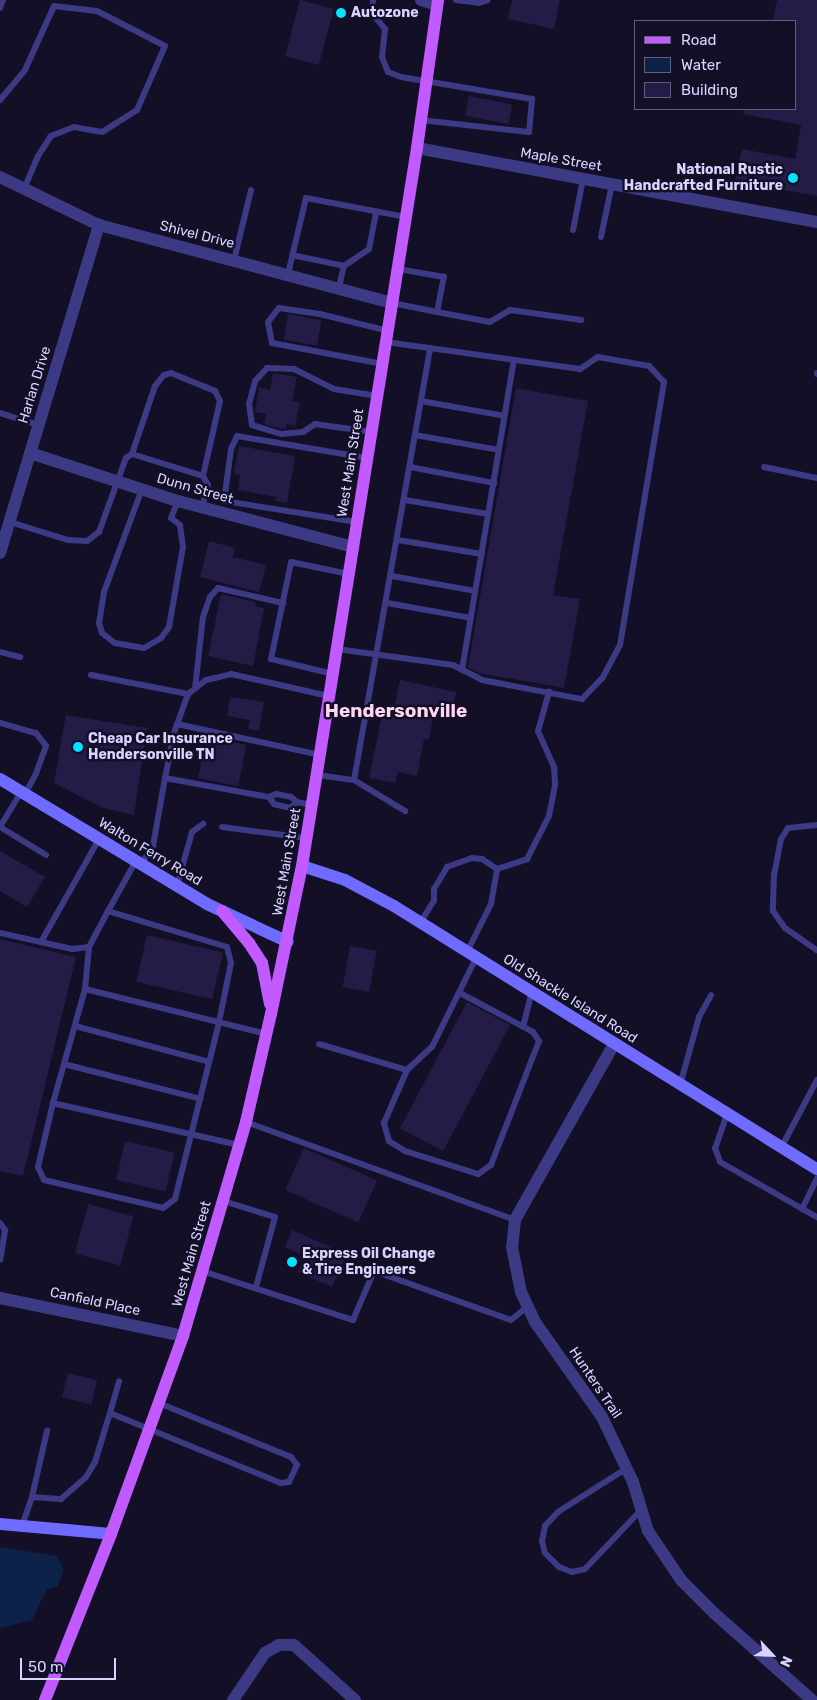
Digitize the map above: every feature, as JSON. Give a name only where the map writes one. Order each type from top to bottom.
[{"type":"main road","name":"West Main Street","points":[[45,1700],[111,1534],[183,1336],[246,1122],[267,1034],[288,942],[307,838],[417,148],[437,3]]},
{"type":"main road","points":[[222,911],[262,963],[271,1014]]},
{"type":"street","points":[[421,0],[437,3]]},
{"type":"street","name":"Maple Street","points":[[417,148],[817,222]]},
{"type":"street","name":"Shivel Drive","points":[[0,178],[99,225],[339,286],[392,303]]},
{"type":"street","name":"Harlan Drive","points":[[0,553],[99,225]]},
{"type":"street","name":"Dunn Street","points":[[30,453],[202,508],[353,547]]},
{"type":"street","name":"Walton Ferry Road","points":[[0,780],[222,911],[288,942]]},
{"type":"street","name":"Old Shackle Island Road","points":[[302,866],[345,880],[420,923],[817,1169]]},
{"type":"street","name":"Hunters Trail","points":[[614,1044],[515,1220],[512,1247],[514,1266],[528,1306],[602,1417],[627,1468],[648,1531],[681,1580],[714,1613],[812,1700]]},
{"type":"street","name":"Canfield Place","points":[[0,1298],[183,1336]]},
{"type":"street","points":[[0,1524],[111,1534]]},
{"type":"street","points":[[233,1700],[265,1653],[279,1645],[294,1645],[355,1700]]},
{"type":"lane","points":[[0,8],[3,0]]},
{"type":"lane","points":[[82,9],[85,0]]},
{"type":"lane","points":[[373,0],[372,14],[385,29],[383,66],[394,75],[532,99],[529,132],[421,120]]},
{"type":"lane","points":[[456,0],[479,3],[488,0]]},
{"type":"lane","points":[[0,100],[25,70],[54,6],[97,11],[161,41],[165,46],[164,53],[136,110],[102,132],[74,126],[51,136],[38,156],[24,189]]},
{"type":"lane","points":[[572,230],[583,179]]},
{"type":"lane","points":[[601,237],[612,184]]},
{"type":"lane","points":[[234,260],[251,190]]},
{"type":"lane","points":[[288,274],[306,198],[406,217]]},
{"type":"lane","points":[[339,286],[344,266],[369,249],[376,212]]},
{"type":"lane","points":[[292,256],[344,266]]},
{"type":"lane","points":[[398,268],[444,277],[437,312]]},
{"type":"lane","points":[[392,303],[490,322],[510,310],[581,320]]},
{"type":"lane","points":[[337,649],[453,665],[482,680],[582,699],[603,677],[620,645],[664,382],[649,366],[598,357],[580,369],[430,348],[320,314],[279,308],[268,322],[272,343],[383,364]]},
{"type":"lane","points":[[354,780],[392,576],[430,348]]},
{"type":"lane","points":[[462,670],[514,360]]},
{"type":"lane","points":[[372,432],[315,424],[303,432],[280,434],[252,425],[249,404],[255,381],[267,368],[294,369],[334,389],[378,396]]},
{"type":"lane","points":[[10,522],[68,540],[87,541],[99,532],[126,458],[132,454],[155,386],[164,375],[171,373],[215,391],[220,401],[203,476],[208,485],[202,508]]},
{"type":"lane","points":[[421,401],[505,416]]},
{"type":"lane","points":[[0,413],[39,425]]},
{"type":"lane","points":[[416,435],[499,450]]},
{"type":"lane","points":[[357,522],[224,501],[231,449],[237,436],[368,458]]},
{"type":"lane","points":[[132,454],[203,476]]},
{"type":"lane","points":[[410,467],[494,483]]},
{"type":"lane","points":[[764,467],[817,478]]},
{"type":"lane","points":[[142,490],[104,592],[99,623],[102,633],[115,643],[144,648],[160,638],[169,627],[183,547],[180,525],[171,518],[178,501]]},
{"type":"lane","points":[[405,500],[488,514]]},
{"type":"lane","points":[[398,540],[482,554]]},
{"type":"lane","points":[[333,674],[271,659],[291,562],[349,574]]},
{"type":"lane","points":[[392,576],[475,591]]},
{"type":"lane","points":[[195,689],[204,617],[210,597],[218,588],[283,603]]},
{"type":"lane","points":[[387,603],[471,618]]},
{"type":"lane","points":[[0,652],[20,657]]},
{"type":"lane","points":[[108,911],[226,947],[231,963],[201,1099],[175,1199],[163,1208],[44,1180],[38,1167],[53,1102],[85,989],[90,947],[108,911],[139,863],[153,846],[177,724],[188,694],[206,680],[230,674],[330,696]]},
{"type":"lane","points":[[91,675],[188,694]]},
{"type":"lane","points":[[497,869],[526,858],[549,816],[554,767],[538,731],[549,692]]},
{"type":"lane","points":[[0,723],[36,733],[46,746],[36,774],[0,827],[46,854]]},
{"type":"lane","points":[[177,724],[320,755]]},
{"type":"lane","points":[[317,775],[354,780],[404,811]]},
{"type":"lane","points":[[165,778],[269,797],[276,794],[291,797],[297,802],[312,805]]},
{"type":"lane","points":[[269,797],[274,804],[290,808],[297,802]]},
{"type":"lane","points":[[178,886],[192,832],[203,824]]},
{"type":"lane","points":[[817,825],[788,828],[781,839],[774,875],[773,911],[785,928],[817,950]]},
{"type":"lane","points":[[222,827],[307,838]]},
{"type":"lane","points":[[41,942],[99,839]]},
{"type":"lane","points":[[420,923],[434,901],[434,889],[447,867],[472,858],[482,859],[497,869]]},
{"type":"lane","points":[[460,993],[523,1027],[539,1041],[491,1165],[478,1174],[405,1151],[388,1141],[384,1123],[407,1070],[432,1047],[460,993],[471,955],[491,904],[497,869]]},
{"type":"lane","points":[[0,933],[72,948],[90,947]]},
{"type":"lane","points":[[85,989],[267,1034]]},
{"type":"lane","points":[[523,1027],[532,992]]},
{"type":"lane","points":[[680,1085],[699,1017],[711,995]]},
{"type":"lane","points":[[75,1026],[209,1062]]},
{"type":"lane","points":[[319,1044],[407,1070]]},
{"type":"lane","points":[[64,1064],[201,1099]]},
{"type":"lane","points":[[781,1148],[817,1080]]},
{"type":"lane","points":[[53,1102],[239,1145]]},
{"type":"lane","points":[[727,1114],[715,1148],[720,1162],[817,1217]]},
{"type":"lane","points":[[246,1122],[515,1220]]},
{"type":"lane","points":[[802,1209],[817,1178]]},
{"type":"lane","points":[[223,1201],[275,1217],[256,1287]]},
{"type":"lane","points":[[0,1223],[5,1230],[0,1260]]},
{"type":"lane","points":[[202,1271],[353,1320],[374,1271],[511,1320],[528,1306]]},
{"type":"lane","points":[[32,1497],[61,1499],[72,1492],[94,1462],[119,1381]]},
{"type":"lane","points":[[110,1413],[149,1431],[281,1483],[289,1482],[297,1465],[291,1457],[159,1403]]},
{"type":"lane","points":[[22,1526],[32,1497],[47,1432]]},
{"type":"lane","points":[[627,1468],[558,1512],[545,1526],[542,1541],[545,1554],[559,1567],[572,1572],[585,1569],[641,1510]]},
{"type":"water","points":[[0,1547],[57,1556],[64,1570],[58,1586],[47,1589],[32,1620],[0,1628]]},
{"type":"building","points":[[300,0],[334,9],[319,65],[285,56]]},
{"type":"building","points":[[512,0],[560,0],[554,29],[508,19]]},
{"type":"building","points":[[777,0],[817,0],[817,196],[735,181],[742,149],[795,159],[801,125],[743,114],[744,110],[797,110],[797,20],[773,20]]},
{"type":"building","points":[[469,96],[512,104],[508,124],[465,116]]},
{"type":"building","points":[[288,314],[321,320],[317,346],[283,340]]},
{"type":"building","points":[[273,373],[297,377],[292,401],[300,403],[295,426],[287,424],[286,429],[264,424],[266,414],[255,412],[259,387],[270,390]]},
{"type":"building","points":[[516,388],[588,401],[553,595],[580,599],[564,688],[479,673],[468,667]]},
{"type":"building","points":[[239,446],[295,456],[287,503],[275,501],[276,497],[238,490],[240,475],[234,474]]},
{"type":"building","points":[[209,541],[235,548],[233,557],[266,565],[259,592],[200,577]]},
{"type":"building","points":[[221,594],[256,602],[255,606],[264,608],[253,666],[208,656]]},
{"type":"building","points":[[400,680],[456,692],[451,719],[433,716],[429,740],[424,739],[417,776],[398,772],[395,783],[369,778],[384,705],[394,708]]},
{"type":"building","points":[[230,697],[264,702],[259,731],[248,729],[250,720],[227,716]]},
{"type":"building","points":[[66,715],[147,728],[134,815],[103,808],[54,783]]},
{"type":"building","points":[[206,737],[246,745],[238,786],[198,778]]},
{"type":"building","points":[[0,851],[45,877],[27,907],[0,891]]},
{"type":"building","points":[[147,935],[223,953],[212,999],[136,982]]},
{"type":"building","points":[[0,939],[76,957],[23,1176],[0,1171]]},
{"type":"building","points":[[350,946],[377,951],[369,992],[343,987]]},
{"type":"building","points":[[467,1002],[510,1025],[443,1151],[400,1128]]},
{"type":"building","points":[[125,1141],[175,1152],[166,1191],[116,1180]]},
{"type":"building","points":[[304,1148],[377,1181],[358,1223],[285,1190]]},
{"type":"building","points":[[88,1204],[133,1216],[120,1265],[75,1253]]},
{"type":"building","points":[[292,1230],[347,1254],[332,1287],[298,1272],[305,1256],[285,1247]]},
{"type":"building","points":[[68,1373],[97,1380],[91,1405],[62,1397]]},
{"type":"place","name":"Autozone","points":[[341,13]]},
{"type":"place","name":"National Rustic Handcrafted Furniture","points":[[793,178]]},
{"type":"place","name":"Cheap Car Insurance Hendersonville TN","points":[[78,747]]},
{"type":"place","name":"Express Oil Change & Tire Engineers","points":[[292,1262]]},
{"type":"district","name":"Hendersonville","points":[[396,711]]}]
